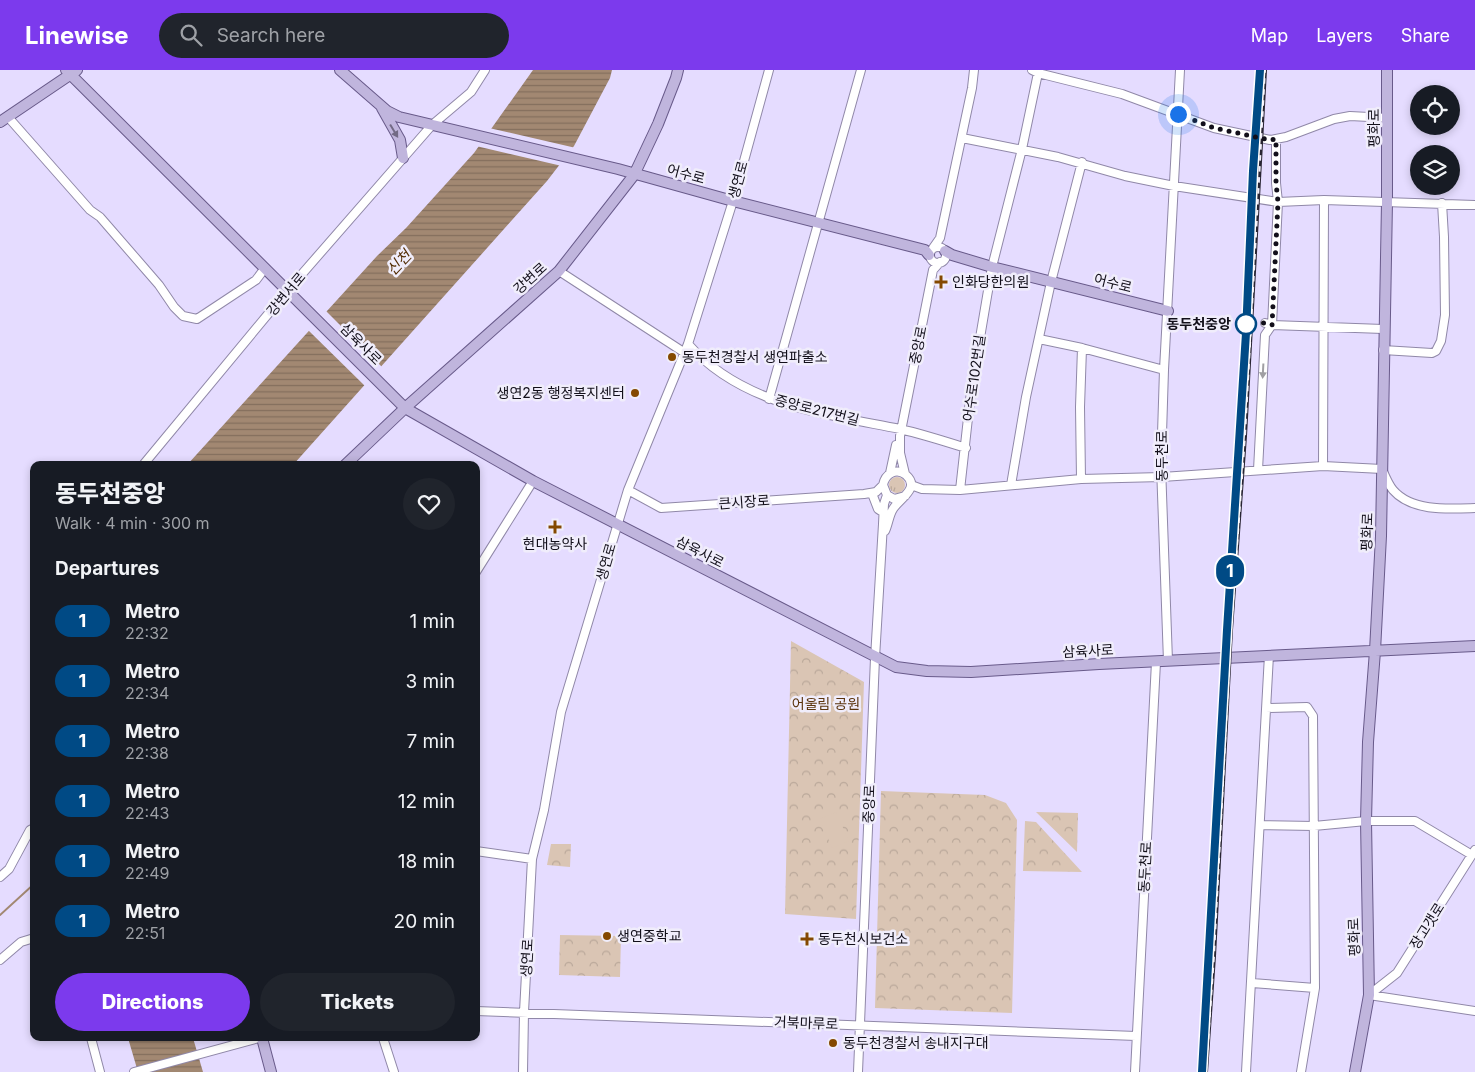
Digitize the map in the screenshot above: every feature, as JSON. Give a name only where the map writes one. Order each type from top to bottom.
[{"type":"main road","name":"어수로","points":[[340,70],[387,111],[400,117],[618,169],[930,253]]},
{"type":"main road","name":"강변로","points":[[350,461],[405,408],[559,271],[634,174],[658,124],[678,70]]},
{"type":"main road","name":"평화로","points":[[1355,1072],[1369,995],[1366,821],[1368,742],[1375,651],[1382,469],[1388,70]]},
{"type":"main road","points":[[4,120],[71,71]]},
{"type":"main road","name":"삼육사로","points":[[71,71],[405,408],[533,481],[896,668],[971,672],[1475,646]]},
{"type":"main road","points":[[380,105],[400,140],[403,158]]},
{"type":"main road","name":"어수로","points":[[946,257],[1168,311]]},
{"type":"main road","points":[[262,1041],[271,1072]]},
{"type":"street","points":[[432,125],[471,92],[485,70]]},
{"type":"street","name":"생연로","points":[[523,1072],[524,1012],[532,859],[544,810],[562,712],[628,490],[686,353],[733,201],[769,70]]},
{"type":"street","points":[[769,399],[861,70]]},
{"type":"street","points":[[933,270],[930,253],[940,238],[962,138],[974,70]]},
{"type":"street","points":[[972,88],[979,70]]},
{"type":"street","name":"동두천로","points":[[1168,662],[1162,477],[1164,370],[1180,70]]},
{"type":"street","points":[[1035,72],[1122,94],[1214,128],[1270,140],[1286,137],[1334,119],[1350,116],[1388,118]]},
{"type":"street","name":"어수로102번길","points":[[960,490],[971,391],[992,267],[1022,149],[1035,72]]},
{"type":"street","points":[[4,120],[90,210],[100,216],[183,316],[197,319],[256,280],[265,268]]},
{"type":"street","name":"강변서로","points":[[146,461],[288,290],[432,125]]},
{"type":"street","points":[[962,138],[1082,162],[1125,176],[1174,186],[1278,202],[1324,200],[1475,205]]},
{"type":"street","points":[[1258,470],[1265,335],[1268,324],[1278,202],[1276,139]]},
{"type":"street","points":[[1011,485],[1026,397],[1051,282],[1082,162]]},
{"type":"street","points":[[1324,200],[1324,466]]},
{"type":"street","points":[[1383,350],[1432,353],[1440,346],[1445,308],[1442,203]]},
{"type":"street","points":[[940,238],[946,257]]},
{"type":"street","points":[[930,253],[940,247],[946,257]]},
{"type":"street","points":[[930,253],[946,257]]},
{"type":"street","name":"중앙로","points":[[900,433],[933,270],[946,257]]},
{"type":"street","points":[[559,271],[686,353]]},
{"type":"street","points":[[1268,324],[1383,329]]},
{"type":"street","points":[[1039,339],[1082,348],[1164,370]]},
{"type":"street","name":"중앙로217번길","points":[[688,344],[701,359],[731,379],[769,399],[802,410],[900,433]]},
{"type":"street","points":[[1081,479],[1080,407],[1082,348]]},
{"type":"street","points":[[900,433],[966,448]]},
{"type":"street","points":[[890,473],[900,433]]},
{"type":"street","points":[[884,536],[892,510],[908,491],[908,477],[905,474],[900,453],[900,433]]},
{"type":"street","points":[[864,494],[873,496],[887,495],[894,499],[908,491],[922,489],[960,490],[1081,479],[1162,477],[1324,466],[1382,469],[1394,491],[1407,500],[1433,508],[1475,508]]},
{"type":"street","points":[[864,494],[876,492],[890,473],[898,471],[905,474]]},
{"type":"street","points":[[480,566],[533,481]]},
{"type":"street","points":[[883,485],[887,495],[884,513],[884,536]]},
{"type":"street","name":"큰시장로","points":[[628,490],[661,508],[864,494]]},
{"type":"street","points":[[873,496],[878,509],[884,513]]},
{"type":"street","name":"중앙로","points":[[858,1072],[875,658],[884,536]]},
{"type":"street","points":[[1246,1072],[1269,656]]},
{"type":"street","name":"동두천로","points":[[1135,1072],[1156,662]]},
{"type":"street","points":[[1266,708],[1307,707],[1313,716],[1315,988],[1301,1072]]},
{"type":"street","points":[[1260,825],[1314,826],[1366,821],[1415,821],[1474,852]]},
{"type":"street","points":[[0,877],[9,869],[30,830]]},
{"type":"street","points":[[480,852],[532,859]]},
{"type":"street","name":"장고갯로","points":[[1369,995],[1397,973],[1474,852]]},
{"type":"street","points":[[0,960],[21,942],[30,939]]},
{"type":"street","points":[[1252,983],[1315,988]]},
{"type":"street","points":[[1369,995],[1475,1011]]},
{"type":"street","name":"거북마루로","points":[[480,1011],[1136,1036]]},
{"type":"street","points":[[92,1041],[100,1072]]},
{"type":"street","points":[[134,1072],[250,1041]]},
{"type":"street","points":[[384,1041],[394,1072]]},
{"type":"green space","points":[[897,477],[903,479],[905,485],[903,491],[897,493],[891,491],[889,485],[891,479]]},
{"type":"green space","name":"어울림 공원","points":[[791,641],[864,682],[856,919],[785,914]]},
{"type":"green space","points":[[881,791],[985,795],[1006,803],[1017,820],[1012,1013],[875,1008]]},
{"type":"green space","points":[[836,812],[849,841],[832,848],[820,819]]},
{"type":"green space","points":[[1036,812],[1078,813],[1077,852]]},
{"type":"green space","points":[[1025,821],[1036,822],[1082,872],[1023,871]]},
{"type":"green space","points":[[551,844],[571,844],[570,867],[547,865]]},
{"type":"green space","points":[[560,935],[621,936],[620,977],[559,975]]},
{"type":"water","name":"신천","points":[[533,70],[612,70],[610,78],[574,146],[547,181],[297,461],[191,461],[377,256],[406,228],[474,153]]},
{"type":"water","points":[[129,1041],[194,1041],[203,1072],[138,1072]]},
{"type":"pier","points":[[489,128],[576,148],[562,166],[476,146]]},
{"type":"pier","points":[[325,310],[383,368],[366,387],[308,330]]},
{"type":"waterway","points":[[0,915],[30,888]]},
{"type":"railway","points":[[1206,1072],[1231,630],[1245,436],[1265,70]]},
{"type":"metro line","name":"1","points":[[1202,1072],[1260,70]]},
{"type":"place","name":"인화당한의원","points":[[941,282]]},
{"type":"place","name":"동두천중앙","points":[[1246,324]]},
{"type":"place","name":"동두천경찰서 생연파출소","points":[[672,357]]},
{"type":"place","name":"생연2동 행정복지센터","points":[[635,393]]},
{"type":"place","name":"현대농약사","points":[[555,527]]},
{"type":"place","name":"생연중학교","points":[[607,936]]},
{"type":"place","name":"동두천시보건소","points":[[807,939]]},
{"type":"place","name":"동두천경찰서 송내지구대","points":[[833,1043]]},
{"type":"route","points":[[1178,114],[1214,128],[1270,140],[1276,139],[1278,202],[1272,325],[1265,323],[1246,324]]}]
